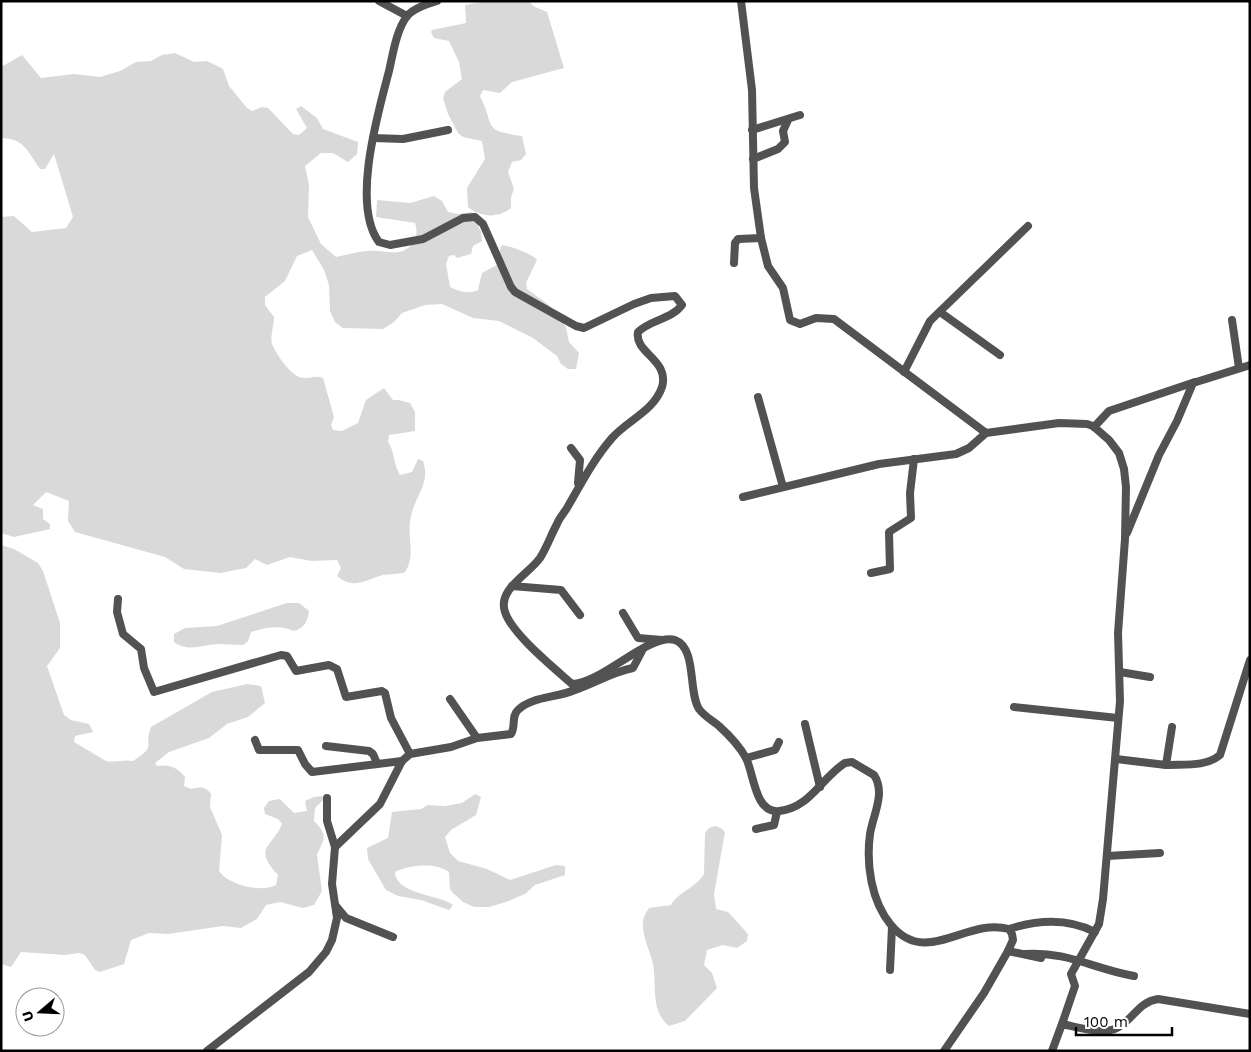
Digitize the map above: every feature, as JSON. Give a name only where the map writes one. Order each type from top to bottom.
[{"type":"street","points":[[379,1],[407,16]]},
{"type":"street","points":[[741,1],[752,90],[753,160],[761,238],[768,266],[783,288],[790,320],[800,324],[816,318],[834,320],[986,433]]},
{"type":"street","points":[[433,2],[407,16],[398,36],[372,138],[368,167],[369,214],[372,229],[380,242],[390,245],[423,239],[463,218],[475,217],[483,224],[515,292],[581,328],[587,328],[634,304],[651,298],[675,296],[681,301],[680,307],[674,312],[646,325],[638,332],[641,346],[655,358],[660,369],[662,386],[657,398],[651,406],[632,419],[612,438],[587,471],[539,560],[512,586],[505,597],[504,604],[508,618],[529,645],[572,684],[592,679],[662,640]]},
{"type":"street","points":[[752,130],[800,115]]},
{"type":"street","points":[[753,160],[778,149],[785,142],[783,131],[788,120]]},
{"type":"street","points":[[372,138],[403,139],[448,130]]},
{"type":"street","points":[[904,372],[930,321],[1028,226]]},
{"type":"street","points":[[734,263],[735,243],[738,239],[761,238]]},
{"type":"street","points":[[940,312],[1000,355]]},
{"type":"street","points":[[1232,320],[1239,368]]},
{"type":"street","points":[[1094,427],[1109,412],[1250,365]]},
{"type":"street","points":[[1124,539],[1159,455],[1195,382]]},
{"type":"street","points":[[758,397],[783,487]]},
{"type":"street","points":[[743,497],[879,464],[956,454],[969,448],[986,433],[1059,423],[1087,424],[1094,427],[1119,453],[1124,469],[1126,487],[1118,633],[1120,672],[1116,759],[1103,899],[1099,924],[1071,974],[1075,986],[1052,1051]]},
{"type":"street","points":[[570,448],[580,460],[578,488]]},
{"type":"street","points":[[871,573],[890,569],[889,532],[911,518],[910,493],[914,459]]},
{"type":"street","points":[[512,586],[560,590],[580,615]]},
{"type":"street","points":[[118,599],[117,612],[123,634],[142,649],[144,668],[154,692],[281,655],[287,656],[296,671],[329,665],[334,666],[337,669],[346,697],[382,691],[384,693],[391,718],[410,754]]},
{"type":"street","points":[[623,613],[638,638],[674,640],[686,650],[699,709],[736,742],[746,758],[761,802],[767,809],[777,812],[803,803],[845,763],[852,762],[874,775],[880,793],[870,834],[868,866],[884,917],[892,927],[910,940],[925,944],[988,926],[1009,929],[1024,924],[1058,922],[1075,924],[1095,932]]},
{"type":"street","points":[[335,847],[380,804],[402,761],[410,754],[451,747],[477,738],[510,734],[515,714],[522,707],[542,698],[583,687],[619,671],[633,668],[644,649]]},
{"type":"street","points":[[1116,759],[1166,765],[1205,763],[1214,760],[1220,755],[1250,660]]},
{"type":"street","points":[[1120,672],[1150,677]]},
{"type":"street","points":[[450,699],[477,738]]},
{"type":"street","points":[[1014,707],[1118,718]]},
{"type":"street","points":[[805,724],[820,787]]},
{"type":"street","points":[[1166,765],[1172,727]]},
{"type":"street","points":[[255,740],[259,750],[298,750],[305,764],[312,772],[402,761]]},
{"type":"street","points":[[746,758],[775,750],[779,742]]},
{"type":"street","points":[[326,746],[369,751],[373,754],[377,763]]},
{"type":"street","points":[[207,1051],[318,963],[332,940],[337,918],[332,876],[335,847],[327,821],[327,798]]},
{"type":"street","points":[[756,829],[774,825],[777,812]]},
{"type":"street","points":[[1106,856],[1160,853]]},
{"type":"street","points":[[336,906],[346,918],[393,937]]},
{"type":"street","points":[[890,970],[892,927]]},
{"type":"street","points":[[944,1051],[984,993],[1008,951],[1013,940],[1009,929]]},
{"type":"street","points":[[1008,951],[1041,958]]},
{"type":"street","points":[[1025,954],[1041,953],[1079,960],[1109,971],[1134,976]]},
{"type":"street","points":[[1062,1024],[1107,1031],[1116,1029],[1148,1000],[1158,999],[1250,1014]]},
{"type":"shaded area","points":[[488,1],[529,1],[533,6],[547,12],[564,68],[512,82],[500,93],[483,90],[480,96],[492,126],[500,132],[522,136],[526,154],[521,160],[512,162],[508,172],[514,189],[511,197],[511,208],[496,215],[484,215],[468,207],[467,188],[485,159],[482,141],[463,137],[458,133],[448,114],[443,98],[445,92],[462,79],[459,62],[449,41],[434,38],[431,32],[432,30],[466,23],[465,5]]},
{"type":"shaded area","points":[[175,53],[194,62],[207,61],[223,69],[229,86],[247,108],[252,111],[262,107],[268,108],[293,134],[299,135],[307,128],[296,109],[301,106],[317,118],[323,129],[358,142],[357,154],[348,162],[333,153],[321,153],[305,166],[309,185],[308,217],[321,244],[336,257],[367,251],[400,252],[406,249],[411,245],[416,236],[415,223],[376,217],[377,200],[410,203],[434,196],[442,201],[448,212],[458,214],[472,212],[481,232],[482,241],[473,246],[471,254],[457,258],[454,255],[449,256],[446,264],[450,287],[467,292],[478,290],[482,273],[502,262],[499,252],[502,245],[531,255],[537,260],[526,283],[527,289],[549,305],[566,327],[569,342],[579,353],[576,369],[568,369],[561,364],[557,356],[533,338],[499,321],[473,318],[442,304],[425,305],[402,313],[394,322],[383,329],[343,328],[335,322],[330,311],[329,285],[324,270],[312,250],[297,256],[285,281],[265,297],[265,305],[274,317],[272,344],[277,354],[294,374],[304,378],[323,378],[334,417],[331,425],[333,430],[342,431],[358,423],[366,400],[384,388],[393,400],[410,403],[415,412],[415,431],[389,435],[388,442],[400,475],[412,472],[418,459],[423,461],[425,469],[424,483],[411,516],[411,553],[408,567],[404,573],[383,575],[354,583],[337,576],[341,568],[337,560],[312,561],[290,557],[267,565],[255,559],[246,568],[220,573],[184,569],[165,557],[75,532],[68,521],[69,501],[46,492],[33,505],[43,509],[43,519],[50,524],[50,529],[14,537],[1,533],[1,217],[14,216],[32,232],[66,228],[73,217],[54,154],[45,169],[40,169],[25,147],[20,143],[15,140],[1,138],[1,67],[22,55],[41,78],[74,74],[100,77],[120,71],[136,62],[151,61],[162,55]]},
{"type":"shaded area","points":[[1,545],[14,549],[38,563],[43,571],[60,623],[60,648],[47,666],[64,715],[71,720],[89,724],[93,732],[75,736],[74,742],[106,761],[133,761],[141,756],[148,749],[151,727],[212,692],[247,684],[261,686],[265,703],[248,717],[227,724],[209,738],[169,752],[155,763],[157,766],[165,765],[179,771],[185,777],[184,786],[191,789],[204,788],[209,791],[211,794],[210,807],[222,835],[219,871],[223,876],[237,884],[254,888],[276,885],[278,875],[270,866],[265,853],[282,824],[278,819],[265,814],[264,808],[269,801],[280,799],[294,813],[307,811],[305,801],[322,796],[324,799],[315,808],[314,821],[322,830],[324,837],[317,855],[322,891],[314,905],[303,908],[280,902],[266,905],[257,919],[241,928],[223,926],[168,934],[149,933],[131,940],[124,964],[100,972],[95,970],[85,955],[79,953],[65,955],[21,952],[11,967],[1,964]]},
{"type":"shaded area","points":[[287,603],[299,603],[309,611],[305,624],[294,631],[278,627],[257,630],[251,632],[248,641],[243,645],[220,644],[185,647],[174,642],[174,634],[185,628],[217,626]]},
{"type":"shaded area","points":[[475,794],[481,797],[476,815],[451,830],[445,837],[450,853],[458,861],[487,869],[510,880],[556,865],[565,866],[565,875],[535,885],[525,894],[489,907],[474,907],[463,902],[450,889],[449,872],[437,867],[415,866],[395,872],[401,884],[408,888],[453,905],[449,910],[421,900],[398,896],[386,890],[368,859],[367,848],[388,838],[392,812],[421,809],[428,805],[445,806],[462,803]]},
{"type":"shaded area","points":[[715,826],[725,832],[714,894],[716,909],[728,912],[748,934],[747,941],[737,948],[723,945],[707,950],[704,965],[712,973],[717,988],[685,1021],[669,1026],[659,1013],[655,997],[653,964],[643,928],[644,919],[649,908],[671,905],[678,896],[701,879],[704,874],[705,833],[709,828]]}]
